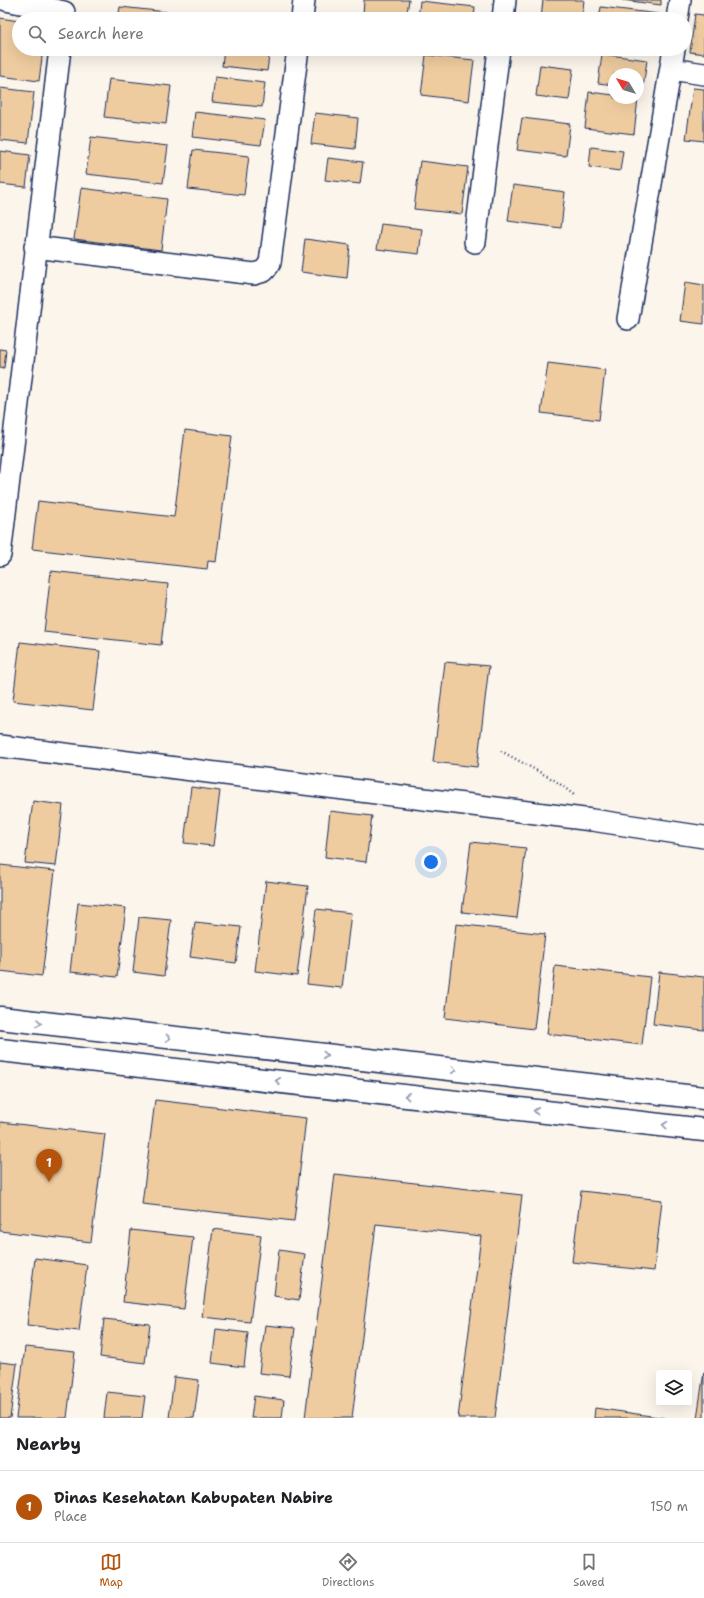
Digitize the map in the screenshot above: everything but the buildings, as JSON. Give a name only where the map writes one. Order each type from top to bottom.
[{"type":"main road","points":[[0,1018],[704,1098]]},
{"type":"main road","points":[[0,1050],[704,1130]]},
{"type":"street","points":[[6,0],[64,10]]},
{"type":"street","points":[[303,12],[304,0]]},
{"type":"street","points":[[504,12],[505,0]]},
{"type":"street","points":[[678,12],[680,0]]},
{"type":"street","points":[[0,555],[35,247],[59,56]]},
{"type":"street","points":[[35,247],[254,274],[264,271],[270,263],[297,56]]},
{"type":"street","points":[[475,242],[498,56]]},
{"type":"street","points":[[628,319],[673,56]]},
{"type":"street","points":[[671,69],[704,74]]},
{"type":"street","points":[[0,746],[592,820],[704,837]]},
{"type":"path","points":[[501,751],[556,781],[579,799],[592,820]]},
{"type":"place","name":"Dinas Kesehatan Kabupaten Nabire","points":[[49,1182]]}]
